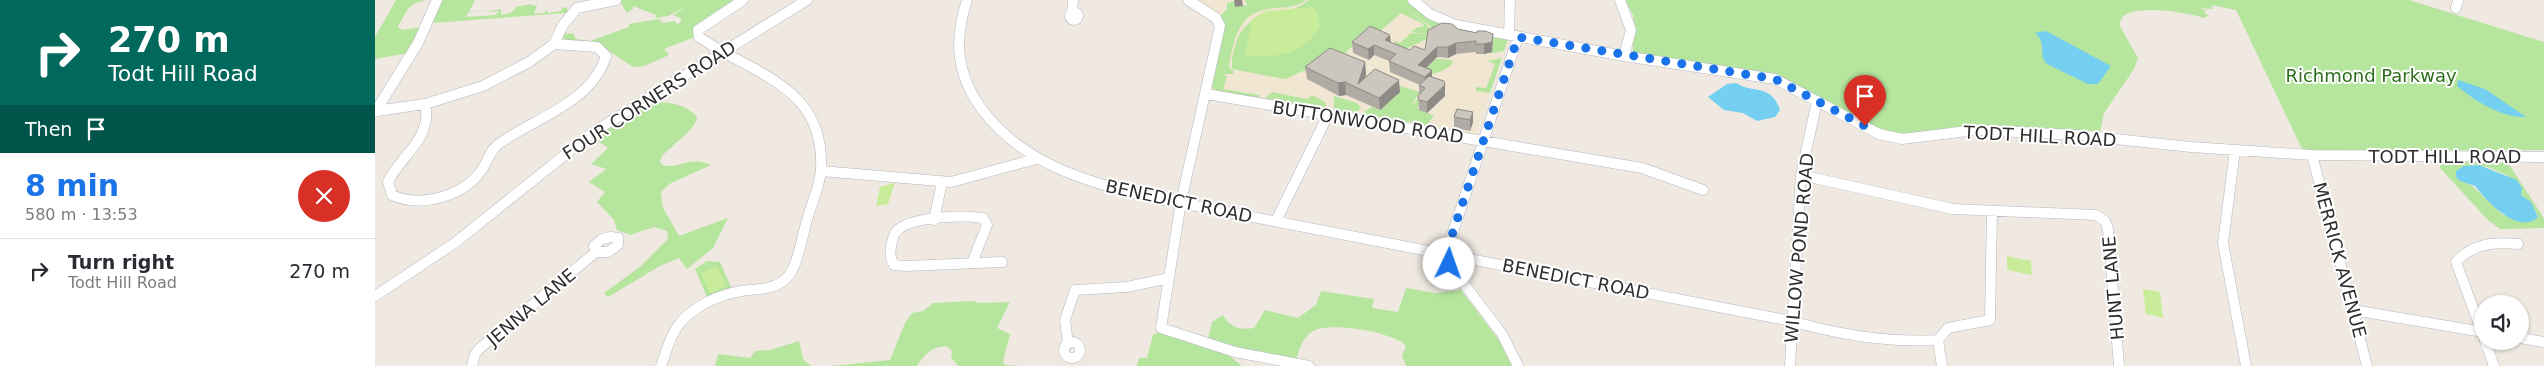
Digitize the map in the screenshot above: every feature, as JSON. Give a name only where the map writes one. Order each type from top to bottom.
[{"type":"street","points":[[375,112],[418,43],[437,0]]},
{"type":"street","points":[[375,112],[425,104],[466,93],[499,78],[529,62],[554,44],[563,25],[577,8],[616,0]]},
{"type":"street","points":[[661,366],[677,328],[693,312],[726,294],[772,288],[786,280],[791,274],[821,171],[820,145],[812,118],[796,97],[779,82],[702,41],[699,30],[743,0]]},
{"type":"street","name":"FOUR CORNERS ROAD","points":[[375,296],[420,268],[456,242],[595,130],[807,0]]},
{"type":"street","name":"BENEDICT ROAD","points":[[967,0],[957,30],[956,43],[964,80],[994,127],[1036,159],[1094,183],[1181,202],[1791,320],[1823,331],[1870,340],[1908,342],[1938,340]]},
{"type":"street","points":[[1072,13],[1073,0]]},
{"type":"street","points":[[1188,0],[1219,22],[1206,94],[1181,202],[1161,328],[1235,352],[1309,366]]},
{"type":"street","name":"TODT HILL ROAD","points":[[1413,0],[1430,14],[1446,22],[1624,56],[1775,79],[1879,134],[1893,138],[1976,130],[2077,135],[2235,150],[2312,155],[2544,157]]},
{"type":"street","points":[[1510,0],[1513,36],[1446,253],[1449,264],[1502,334],[1518,366]]},
{"type":"street","points":[[1620,0],[1631,30],[1624,56]]},
{"type":"street","points":[[425,104],[429,117],[426,131],[395,166],[388,182],[392,195],[409,202],[445,195],[472,180],[483,169],[490,153],[498,144],[567,103],[592,82],[605,62],[606,56],[597,47],[554,44]]},
{"type":"street","name":"BUTTONWOOD ROAD","points":[[1206,94],[1659,172],[1681,185],[1703,190]]},
{"type":"street","name":"WILLOW POND ROAD","points":[[1790,366],[1791,320],[1801,175],[1817,101]]},
{"type":"street","points":[[1276,220],[1328,116]]},
{"type":"street","points":[[2235,150],[2223,243],[2246,366]]},
{"type":"street","name":"MERRICK AVENUE","points":[[2312,155],[2367,366]]},
{"type":"street","points":[[821,171],[941,182],[961,180],[1036,159]]},
{"type":"street","points":[[1801,175],[1953,209],[1993,212],[1990,320],[1948,328],[1942,332],[1938,340],[1942,366]]},
{"type":"street","points":[[934,220],[941,182]]},
{"type":"street","name":"HUNT LANE","points":[[1993,212],[2096,215],[2105,221],[2108,229],[2119,366]]},
{"type":"street","points":[[972,263],[987,225],[985,219],[975,217],[911,222],[900,228],[894,235],[891,262],[899,266],[1002,262]]},
{"type":"street","points":[[2474,311],[2456,262],[2470,249],[2481,245],[2518,244]]},
{"type":"street","name":"JENNA LANE","points":[[472,366],[475,354],[479,349],[596,252]]},
{"type":"street","points":[[1068,344],[1065,320],[1075,290],[1127,287],[1169,278]]},
{"type":"street","points":[[2353,310],[2474,333]]},
{"type":"street","points":[[2529,340],[2544,342]]},
{"type":"street","points":[[2488,350],[2494,366]]},
{"type":"shaded area","points":[[1191,0],[1402,0],[1508,41],[1476,134],[1223,91],[1216,85],[1230,25],[1224,18]]},
{"type":"green space","points":[[396,0],[426,0],[411,6],[398,27],[402,30],[421,27],[408,53],[375,59],[375,37]]},
{"type":"green space","points":[[442,0],[475,0],[469,12],[484,10],[468,13],[466,17],[496,15],[499,11],[484,12],[501,9],[501,15],[511,13],[516,7],[532,4],[532,6],[537,5],[534,14],[544,13],[547,10],[548,13],[561,11],[562,8],[566,7],[568,10],[566,13],[433,23]]},
{"type":"green space","points":[[622,0],[740,0],[694,29],[695,37],[664,49],[669,54],[667,56],[644,66],[633,67],[601,46],[567,41],[562,37],[566,29],[566,34],[573,33],[576,39],[590,41],[629,27],[629,24],[660,19],[662,23],[674,21],[678,25],[682,19],[673,15],[687,6],[668,16],[655,18],[656,15],[633,6],[633,9],[627,13],[621,3],[616,2]]},
{"type":"green space","points":[[1245,0],[1306,0],[1288,7],[1254,13],[1241,26],[1237,34],[1229,65],[1230,69],[1234,71],[1233,74],[1222,74],[1227,76],[1223,89],[1259,95],[1258,98],[1220,93],[1212,87],[1225,26],[1225,22],[1219,17],[1227,9],[1227,3],[1233,1],[1236,7],[1247,5]]},
{"type":"green space","points":[[1309,0],[1407,0],[1423,12],[1508,39],[1504,51],[1484,54],[1492,52],[1433,31],[1429,25],[1406,9],[1427,25],[1435,35],[1411,32],[1416,28],[1424,26],[1423,24],[1401,13],[1378,33],[1390,39],[1385,43],[1355,44],[1332,62],[1301,72],[1292,77],[1284,79],[1232,69],[1236,42],[1248,24],[1265,14],[1290,10]]},
{"type":"green space","name":"Richmond Parkway","points":[[1625,0],[2409,0],[2544,42],[2544,150],[2303,151],[2236,10],[2211,5],[2213,9],[2200,8],[2208,11],[2204,11],[2205,14],[2209,15],[2204,18],[2169,11],[2141,10],[2129,13],[2122,18],[2120,26],[2138,58],[2134,69],[2104,113],[2100,133],[2018,127],[1972,127],[1900,134],[1878,128],[1792,84],[1633,53],[1633,15]]},
{"type":"green space","points":[[1313,7],[1317,12],[1320,26],[1306,44],[1288,53],[1278,55],[1245,55],[1252,19],[1266,11]]},
{"type":"green space","points":[[1411,33],[1436,35],[1396,53],[1390,46],[1396,41],[1400,43]]},
{"type":"green space","points":[[1415,57],[1451,60],[1453,63],[1439,72],[1426,73],[1422,72],[1431,63]]},
{"type":"green space","points":[[1502,58],[1490,93],[1476,91],[1476,87],[1486,88],[1487,86],[1495,64],[1487,61]]},
{"type":"green space","points":[[1396,85],[1420,92],[1412,107],[1419,96],[1421,104],[1417,108],[1434,116],[1427,125],[1360,114],[1372,107],[1380,110]]},
{"type":"green space","points":[[1272,92],[1307,99],[1312,95],[1325,102],[1327,108],[1265,98]]},
{"type":"green space","points":[[1334,96],[1357,103],[1361,108],[1356,113],[1334,109]]},
{"type":"green space","points":[[647,102],[680,106],[686,108],[697,117],[688,132],[662,156],[660,161],[662,165],[674,166],[696,161],[711,165],[669,184],[661,192],[663,208],[679,236],[728,218],[713,248],[687,269],[679,258],[660,266],[608,297],[604,293],[641,266],[668,239],[667,231],[654,227],[630,235],[617,230],[614,220],[597,202],[605,192],[589,182],[606,169],[591,164],[608,148],[592,137]]},
{"type":"green space","points":[[2445,160],[2508,163],[2544,218],[2544,228],[2500,229],[2488,220],[2440,168],[2440,162]],"holes":[[[2472,165],[2488,167],[2509,176],[2521,196],[2531,202],[2538,217],[2503,215],[2470,184]]]},
{"type":"green space","points":[[895,183],[888,204],[876,206],[880,187]]},
{"type":"green space","points":[[2007,256],[2031,261],[2032,275],[2007,270]]},
{"type":"green space","points":[[707,261],[720,262],[732,289],[708,299],[695,269]]},
{"type":"green space","points":[[717,266],[726,286],[710,293],[701,273]]},
{"type":"green space","points":[[1406,288],[1436,293],[1461,290],[1505,348],[1513,366],[1406,366],[1402,355],[1406,346],[1400,341],[1376,332],[1347,328],[1321,328],[1313,331],[1304,340],[1296,361],[1245,351],[1208,339],[1212,322],[1223,315],[1232,325],[1244,329],[1254,328],[1265,310],[1298,318],[1316,305],[1321,291],[1374,299],[1372,308],[1398,312]]},
{"type":"green space","points":[[2143,289],[2160,292],[2163,318],[2146,314]]},
{"type":"green space","points":[[973,301],[979,303],[1010,302],[997,328],[1010,334],[1003,362],[1005,365],[1019,366],[958,366],[951,357],[952,351],[948,347],[938,347],[930,351],[917,366],[832,366],[890,360],[905,323],[912,313],[923,311],[933,303]]},
{"type":"green space","points":[[1159,332],[1227,354],[1242,366],[1137,366],[1139,358],[1147,358],[1153,335]]},
{"type":"green space","points":[[799,341],[803,359],[811,366],[715,366],[718,354],[750,358],[755,351],[770,350]]},
{"type":"water","points":[[2046,31],[2111,66],[2098,84],[2088,84],[2047,64],[2043,57],[2041,40],[2035,33]]},
{"type":"water","points":[[2458,80],[2485,89],[2526,117],[2508,115],[2489,108],[2457,86]]},
{"type":"water","points":[[1736,83],[1748,88],[1761,90],[1772,96],[1780,110],[1775,117],[1757,121],[1743,113],[1724,110],[1708,97],[1727,84]]},
{"type":"water","points":[[2479,165],[2517,180],[2522,188],[2521,195],[2531,202],[2538,217],[2530,222],[2512,219],[2494,207],[2475,186],[2460,181],[2456,177],[2456,171],[2464,166]]},
{"type":"building","points":[[1442,23],[1452,24],[1458,29],[1477,33],[1477,31],[1485,31],[1493,34],[1492,42],[1476,44],[1476,41],[1456,43],[1448,47],[1437,47],[1418,65],[1432,70],[1425,77],[1389,61],[1396,54],[1374,45],[1368,49],[1352,42],[1370,26],[1390,35],[1385,40],[1410,50],[1414,46],[1425,50],[1428,30]]},
{"type":"building","points":[[1330,48],[1365,62],[1358,84],[1375,69],[1399,80],[1379,98],[1345,82],[1338,83],[1305,67]]},
{"type":"building","points":[[1429,76],[1444,81],[1445,85],[1427,102],[1419,100],[1418,96],[1425,88],[1419,85]]},
{"type":"building","points":[[1457,109],[1473,112],[1470,120],[1454,117]]},
{"type":"route","points":[[1449,264],[1446,253],[1518,37],[1624,56],[1775,79],[1865,126]]}]
